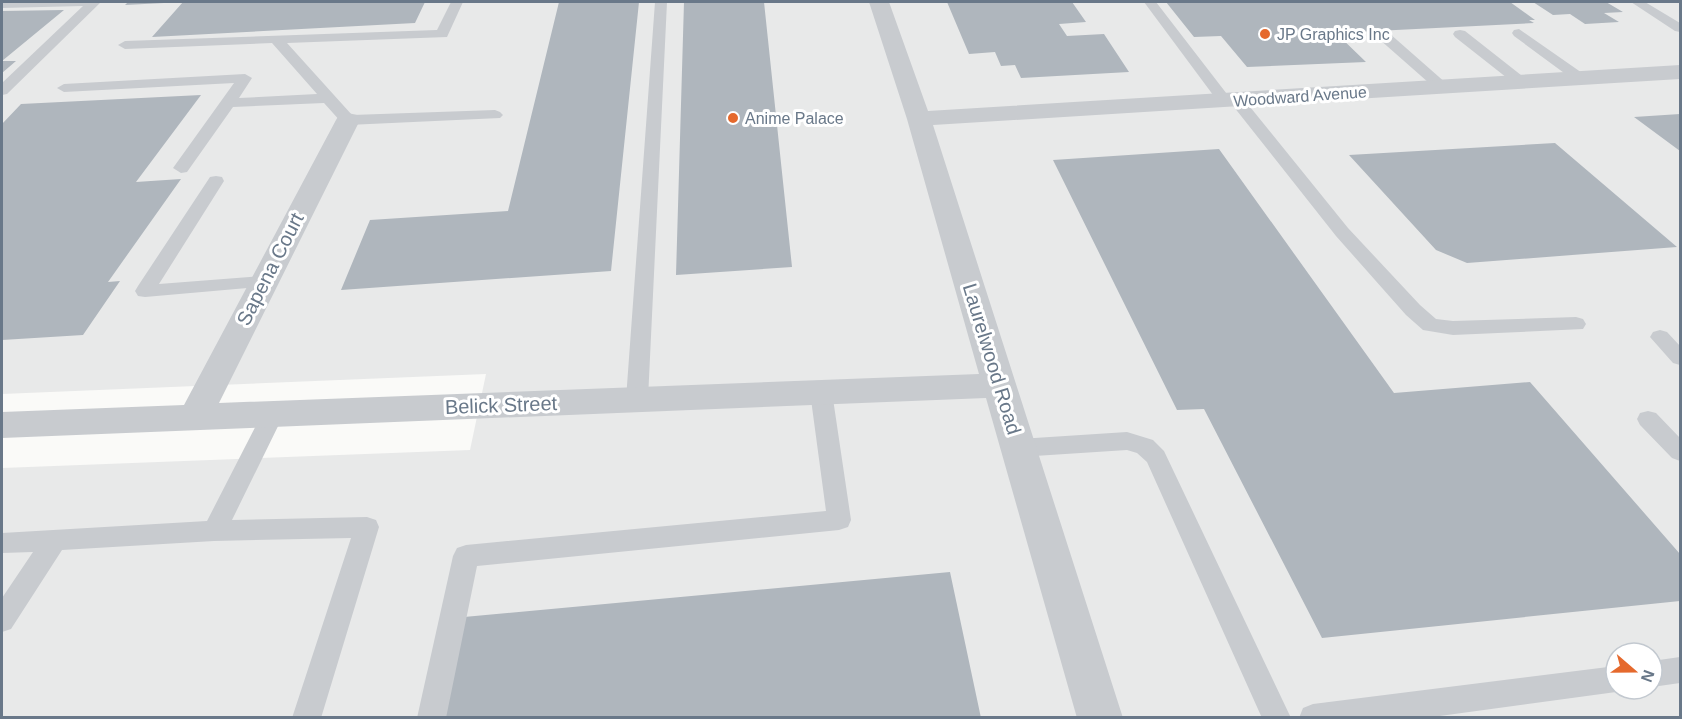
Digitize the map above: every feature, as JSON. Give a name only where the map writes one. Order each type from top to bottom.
[{"type":"street","name":"Laurelwood Road","points":[[879,2],[919,119],[1100,717]]},
{"type":"street","name":"Woodward Avenue","points":[[919,119],[1680,72]]},
{"type":"street","name":"Sapena Court","points":[[194,418],[348,120]]},
{"type":"street","name":"Belick Street","points":[[2,425],[1000,385]]},
{"type":"lane","points":[[2,4],[95,2]]},
{"type":"lane","points":[[2,91],[95,2]]},
{"type":"lane","points":[[125,45],[442,34],[457,2]]},
{"type":"lane","points":[[637,399],[661,2]]},
{"type":"lane","points":[[1150,2],[1342,232],[1413,310],[1430,325],[1453,328],[1576,324]]},
{"type":"lane","points":[[1637,2],[1680,28]]},
{"type":"lane","points":[[1519,33],[1580,78]]},
{"type":"lane","points":[[1460,34],[1521,82]]},
{"type":"lane","points":[[1384,36],[1442,87]]},
{"type":"lane","points":[[276,39],[348,120],[495,115]]},
{"type":"lane","points":[[64,88],[245,78],[181,168]]},
{"type":"lane","points":[[228,103],[328,98]]},
{"type":"lane","points":[[216,182],[145,291],[263,282]]},
{"type":"lane","points":[[1680,335],[1660,336],[1680,358]]},
{"type":"lane","points":[[431,717],[466,556],[839,520],[821,392]]},
{"type":"lane","points":[[214,531],[273,414]]},
{"type":"lane","points":[[1648,419],[1680,452]]},
{"type":"lane","points":[[1019,448],[1127,441],[1145,446],[1156,457],[1277,717]]},
{"type":"lane","points":[[2,543],[214,531],[367,527],[306,717]]},
{"type":"lane","points":[[2,620],[55,540]]},
{"type":"lane","points":[[1664,672],[1680,670]]},
{"type":"lane","points":[[1313,717],[1604,681]]},
{"type":"shaded area","points":[[2,2],[1680,2],[1680,717],[2,717],[2,468],[470,450],[486,374],[2,394]]},
{"type":"building","points":[[128,2],[164,2],[164,3],[125,5]]},
{"type":"building","points":[[183,2],[425,2],[415,23],[152,37]]},
{"type":"building","points":[[559,2],[639,2],[611,271],[341,290],[370,220],[508,211]]},
{"type":"building","points":[[684,2],[764,2],[792,267],[676,275]]},
{"type":"building","points":[[947,2],[1072,2],[1086,22],[1059,24],[1067,36],[1104,34],[1129,72],[1021,78],[1015,65],[1001,66],[995,52],[969,54]]},
{"type":"building","name":"JP Graphics Inc","points":[[1166,2],[1510,2],[1535,20],[1529,20],[1534,23],[1336,33],[1366,62],[1247,67],[1221,36],[1194,37]]},
{"type":"building","points":[[1533,2],[1606,2],[1623,12],[1604,13],[1619,22],[1585,24],[1570,14],[1553,15]]},
{"type":"building","points":[[64,10],[2,61],[2,11]]},
{"type":"building","points":[[2,61],[16,61],[2,73]]},
{"type":"building","points":[[201,95],[136,182],[181,179],[108,282],[120,281],[83,335],[2,340],[2,124],[21,104]]},
{"type":"building","points":[[1680,114],[1680,151],[1634,117]]},
{"type":"building","points":[[1555,143],[1677,247],[1467,263],[1436,250],[1349,155]]},
{"type":"building","points":[[1219,149],[1394,393],[1530,382],[1680,554],[1680,601],[1322,638],[1204,409],[1177,410],[1053,160]]},
{"type":"building","points":[[950,572],[981,718],[444,718],[464,617]]},
{"type":"place","name":"JP Graphics Inc","points":[[1265,34]]},
{"type":"place","name":"Anime Palace","points":[[733,118]]}]
